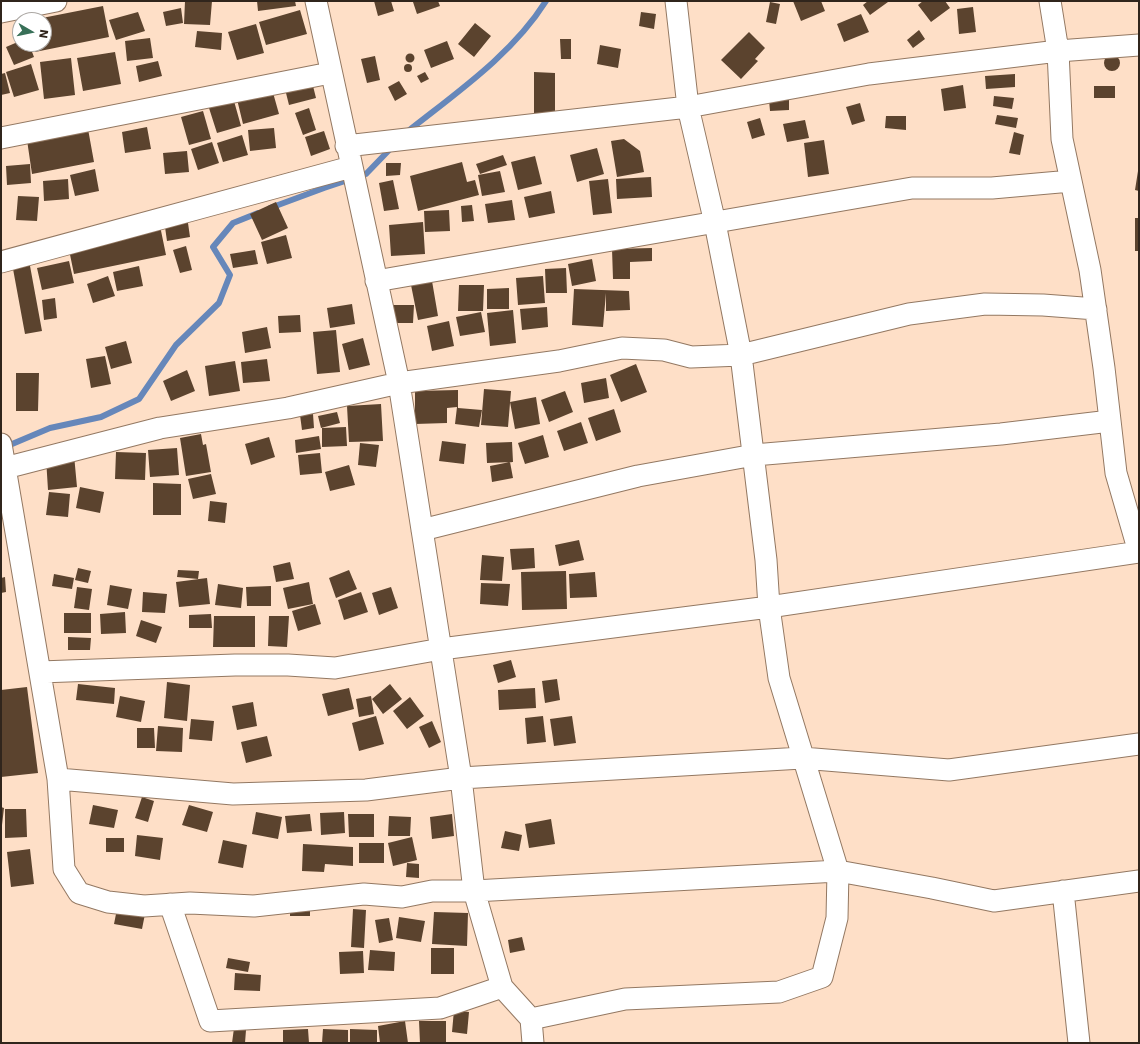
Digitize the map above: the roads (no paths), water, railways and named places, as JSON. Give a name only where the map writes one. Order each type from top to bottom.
[{"type":"street","points":[[1,12],[56,1]]},
{"type":"street","points":[[316,1],[330,73],[399,384],[461,778],[474,890],[502,987],[531,1019],[532,1043]]},
{"type":"street","points":[[531,1019],[625,998],[779,992],[822,978],[837,918],[838,871],[802,758],[779,678],[769,606],[766,560],[741,355],[715,224],[688,107],[676,1]]},
{"type":"street","points":[[40,672],[235,665],[288,665],[335,668],[441,649],[769,606],[1139,552],[1116,473],[1090,270],[1062,139],[1058,51],[1050,1]]},
{"type":"street","points":[[346,146],[688,107],[869,74],[1058,51],[1139,45]]},
{"type":"street","points":[[1,138],[330,73]]},
{"type":"street","points":[[1,262],[351,167]]},
{"type":"street","points":[[376,281],[715,224],[912,188],[992,188],[1071,181]]},
{"type":"street","points":[[5,468],[160,428],[288,408],[399,384],[559,361],[622,348],[664,350],[691,357],[741,355],[909,314],[984,304],[1043,305],[1096,309]]},
{"type":"street","points":[[422,530],[638,476],[754,455],[1001,434],[1110,421]]},
{"type":"street","points":[[1,444],[58,779],[64,869],[79,893],[108,902],[136,905],[190,903],[254,906],[364,894],[402,897],[432,891],[838,871],[994,901],[1139,881]]},
{"type":"street","points":[[58,779],[232,794],[366,790],[461,778],[802,758],[949,770],[1139,744]]},
{"type":"street","points":[[1063,891],[1079,1043]]},
{"type":"street","points":[[170,904],[210,1020],[440,1008],[502,987]]},
{"type":"waterway","points":[[407,132],[464,88],[500,56],[517,39],[546,1]]},
{"type":"waterway","points":[[270,208],[366,174],[393,146]]},
{"type":"waterway","points":[[5,447],[50,428],[101,417],[139,399],[176,345],[219,303],[230,275],[213,247],[233,223],[258,213]]}]
